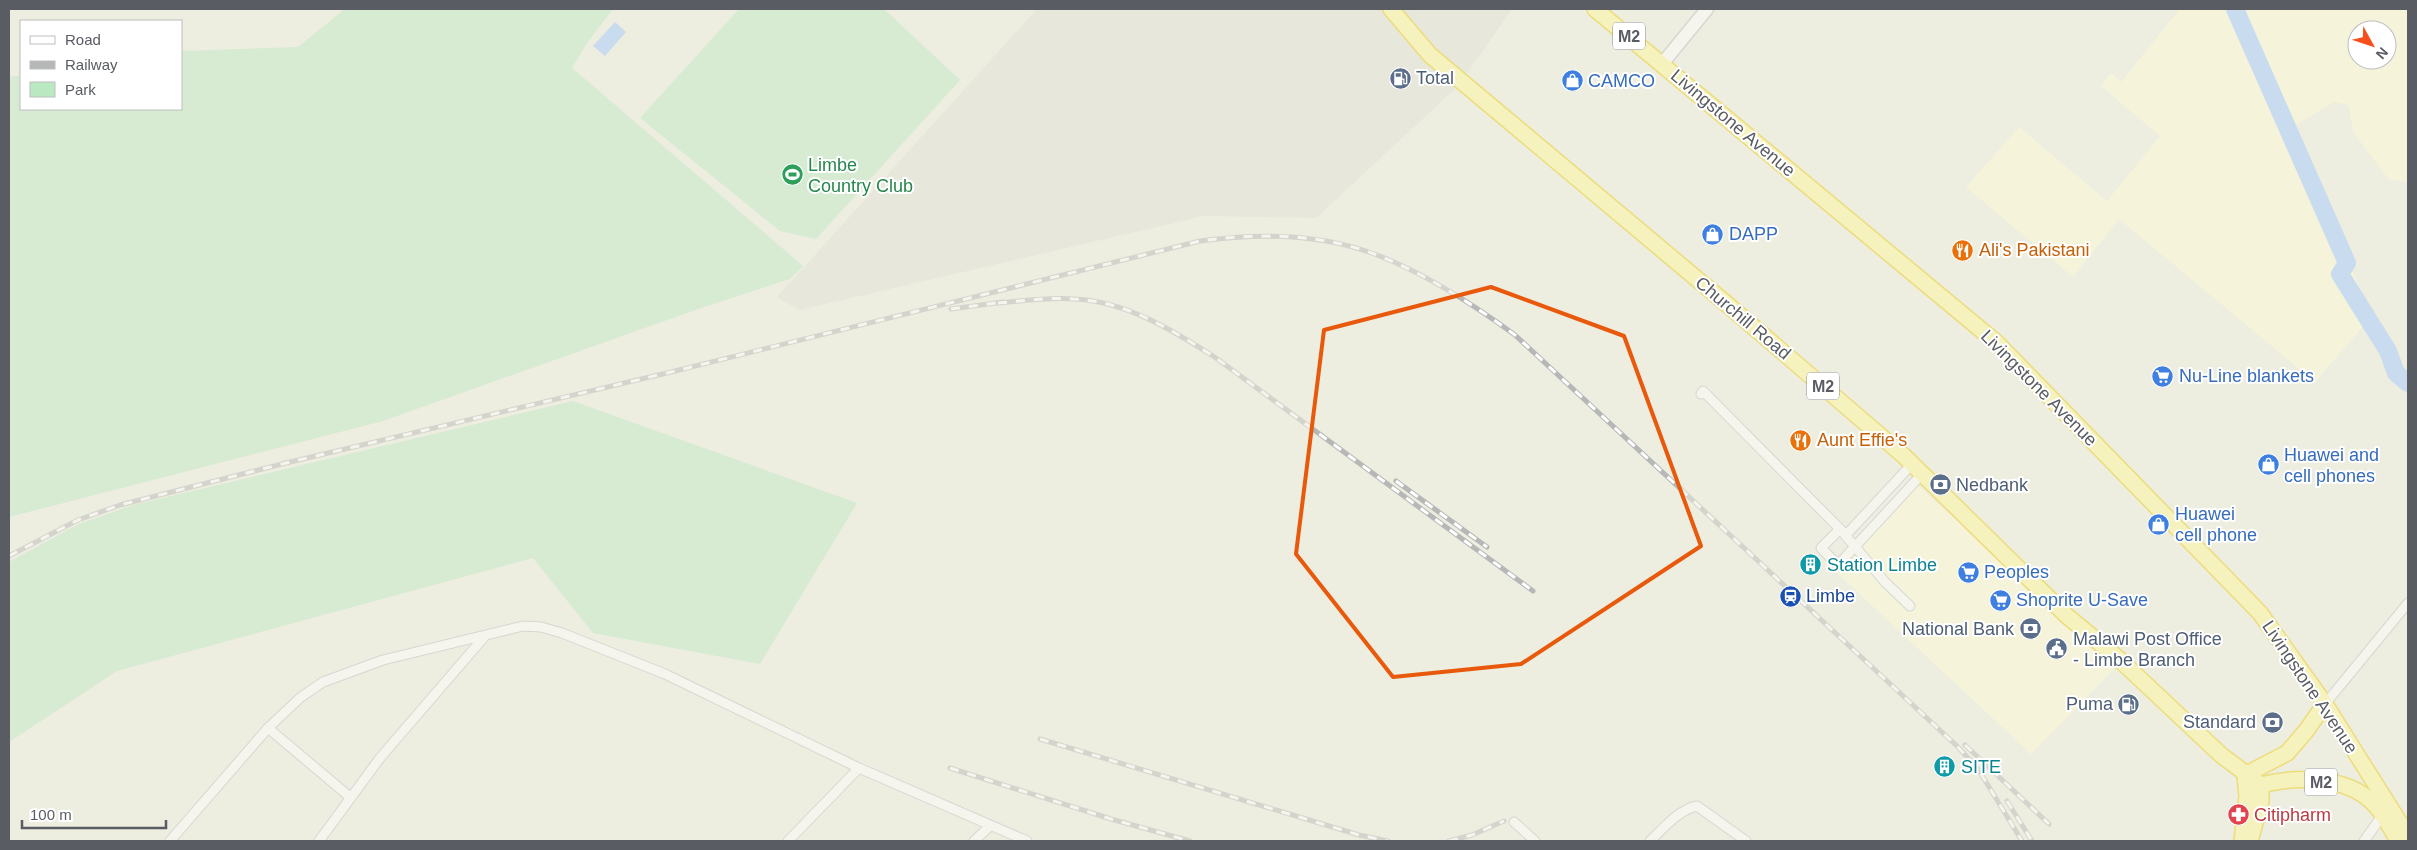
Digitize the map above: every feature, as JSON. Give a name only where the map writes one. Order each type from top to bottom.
[{"type":"highway","name":"Churchill Road","points":[[1391,9],[1430,55],[1714,293],[1917,469],[2067,616],[2120,660],[2220,756],[2245,775]]},
{"type":"highway","name":"Livingstone Avenue","points":[[1595,9],[1997,343],[2260,613],[2325,704],[2408,836]]},
{"type":"highway","name":"M2","points":[[2245,775],[2287,753],[2306,732],[2325,704]]},
{"type":"highway","points":[[2287,753],[2288,767],[2295,779]]},
{"type":"highway","points":[[2346,785],[2358,774],[2362,765]]},
{"type":"highway","name":"M2","points":[[2245,775],[2261,785],[2295,779],[2346,785],[2362,792],[2379,810],[2398,841]]},
{"type":"highway","points":[[2242,841],[2246,797],[2245,775]]},
{"type":"highway","points":[[2250,841],[2261,801],[2261,785]]},
{"type":"main road","points":[[1662,64],[1707,9]]},
{"type":"street","points":[[1701,394],[1704,391],[1843,532],[1885,582],[1910,606]]},
{"type":"street","points":[[1917,469],[1886,513],[1838,565],[1821,548],[1843,532],[1917,469]]},
{"type":"street","points":[[1875,503],[1886,513]]},
{"type":"street","points":[[2325,704],[2408,603]]},
{"type":"street","points":[[170,841],[268,728],[301,697],[324,682],[345,672],[383,660],[523,626],[541,627],[562,633],[665,674],[859,768],[1027,841]]},
{"type":"street","points":[[319,841],[350,796],[380,758],[485,636]]},
{"type":"street","points":[[268,728],[350,796]]},
{"type":"street","points":[[788,841],[859,768]]},
{"type":"street","points":[[1650,841],[1680,813],[1688,808],[1697,806],[1706,810],[1746,841]]},
{"type":"street","points":[[2364,841],[2379,810]]},
{"type":"street","points":[[1514,822],[1535,841]]},
{"type":"street","points":[[974,841],[990,826]]},
{"type":"highlighted area","points":[[1491,287],[1624,336],[1701,546],[1521,664],[1393,677],[1296,554],[1324,330]]},
{"type":"shaded area","points":[[1037,9],[1512,9],[1459,85],[1316,218],[1204,216],[799,310],[777,297]]},
{"type":"shaded area","points":[[2176,9],[2408,9],[2408,181],[2389,180],[2354,133],[2348,105],[2334,102],[2294,126],[2371,317],[2315,382],[2119,219],[2073,277],[1966,187],[2019,127],[2107,201],[2160,136],[2101,86],[2111,73],[2121,82],[2178,11]]},
{"type":"shaded area","points":[[1916,484],[2119,664],[2031,754],[1836,572]]},
{"type":"green space","points":[[345,9],[613,9],[587,43],[572,68],[803,266],[790,279],[701,308],[383,421],[9,517],[9,77],[20,75],[20,110],[182,110],[182,51],[298,47]]},
{"type":"green space","name":"Limbe Country Club","points":[[739,9],[884,9],[960,80],[816,239],[780,231],[640,118]]},
{"type":"green space","points":[[573,401],[857,503],[760,664],[593,633],[533,558],[117,671],[9,742],[9,562],[79,524],[133,505]]},
{"type":"water","points":[[615,22],[626,32],[605,56],[593,46]]},
{"type":"waterway","points":[[2235,9],[2347,263],[2340,274],[2388,351],[2396,373],[2408,383]]},
{"type":"railway","points":[[9,556],[78,520],[120,505],[286,463],[671,372],[1200,241],[1267,236],[1334,242],[1377,255],[1413,271],[1448,290],[1515,335],[1958,747],[1978,769],[2022,841]]},
{"type":"railway","points":[[998,303],[1055,298],[1093,301],[1131,311],[1166,328],[1216,358],[1533,591]]},
{"type":"railway","points":[[951,309],[1003,302]]},
{"type":"railway","points":[[1396,481],[1487,547]]},
{"type":"railway","points":[[1040,739],[1359,835],[1388,841]]},
{"type":"railway","points":[[1965,745],[2049,824]]},
{"type":"railway","points":[[950,768],[1111,819],[1190,841]]},
{"type":"railway","points":[[2007,801],[2032,841]]},
{"type":"railway","points":[[1449,841],[1472,835],[1504,821]]},
{"type":"place","name":"Total","points":[[1400,78]]},
{"type":"place","name":"CAMCO","points":[[1572,81]]},
{"type":"place","name":"Limbe Country Club","points":[[792,175]]},
{"type":"place","name":"DAPP","points":[[1713,234]]},
{"type":"place","name":"Ali's Pakistani","points":[[1963,250]]},
{"type":"place","name":"Nu-Line blankets","points":[[2163,376]]},
{"type":"place","name":"Aunt Effie's","points":[[1801,440]]},
{"type":"place","name":"Huawei and cell phones","points":[[2268,465]]},
{"type":"place","name":"Nedbank","points":[[1940,485]]},
{"type":"place","name":"Huawei cell phone","points":[[2159,524]]},
{"type":"place","name":"Station Limbe","points":[[1811,565]]},
{"type":"place","name":"Peoples","points":[[1968,572]]},
{"type":"place","name":"Limbe","points":[[1790,596]]},
{"type":"place","name":"Shoprite U-Save","points":[[2000,600]]},
{"type":"place","name":"National Bank","points":[[2030,629]]},
{"type":"place","name":"Malawi Post Office - Limbe Branch","points":[[2057,649]]},
{"type":"place","name":"Puma","points":[[2129,704]]},
{"type":"place","name":"Standard","points":[[2272,722]]},
{"type":"place","name":"SITE","points":[[1945,767]]},
{"type":"place","name":"Citipharm","points":[[2238,815]]}]
